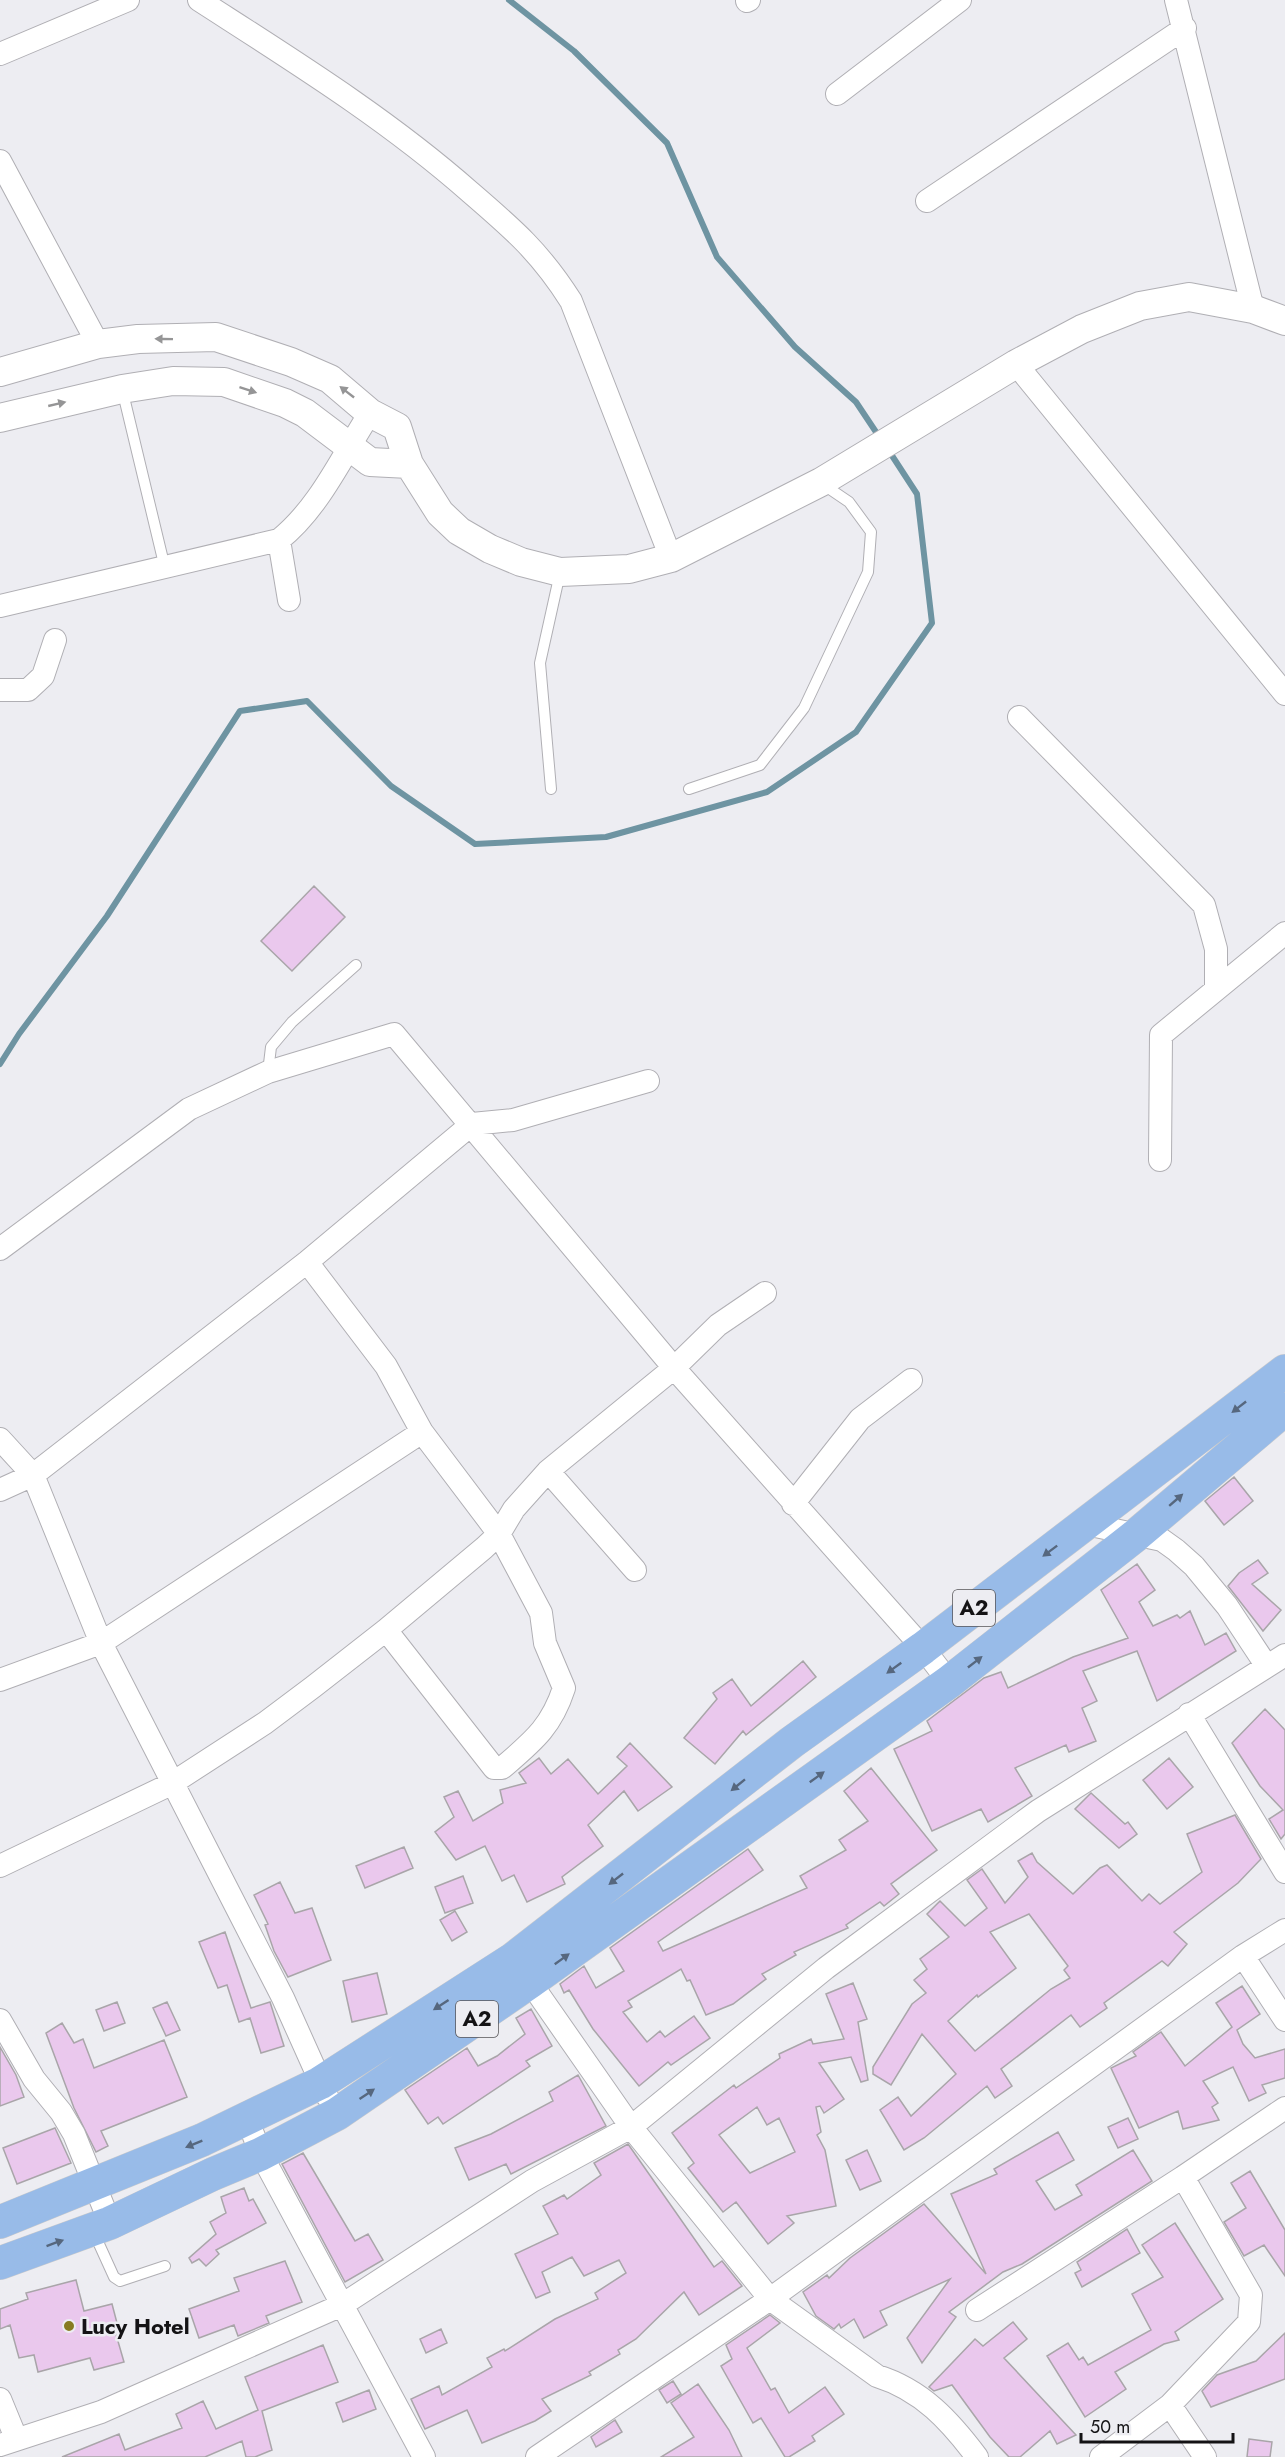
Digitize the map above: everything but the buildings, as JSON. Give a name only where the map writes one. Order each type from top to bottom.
[{"type":"highway","name":"A2","points":[[0,2222],[202,2140],[320,2083],[522,1971],[684,1871],[949,1682],[1135,1536],[1216,1444],[1285,1371]]},
{"type":"highway","name":"A2","points":[[0,2263],[101,2226],[261,2154],[337,2114],[522,1971],[662,1843],[792,1742],[922,1648],[1086,1524],[1216,1444],[1285,1409]]},
{"type":"highway","points":[[662,1843],[684,1871]]},
{"type":"street","points":[[0,54],[128,0]]},
{"type":"street","points":[[199,0],[362,105],[445,170],[534,249],[551,269],[571,301],[671,558]]},
{"type":"street","points":[[837,94],[960,0]]},
{"type":"street","points":[[1176,0],[1185,28],[1253,309]]},
{"type":"street","points":[[927,201],[1185,28]]},
{"type":"street","points":[[0,161],[98,345]]},
{"type":"street","points":[[0,372],[98,345],[138,339],[216,338],[263,351],[330,379],[370,413],[397,426],[409,464],[440,513],[459,531],[490,549],[521,562],[560,573],[628,569],[671,558],[820,482],[1016,364],[1082,329],[1140,306],[1189,297],[1253,309],[1285,321]]},
{"type":"street","points":[[1016,364],[1285,694]]},
{"type":"street","points":[[0,418],[122,389],[173,381],[224,382],[285,403],[305,413],[370,462],[409,464]]},
{"type":"street","points":[[0,606],[279,540],[298,525],[333,475],[370,413]]},
{"type":"street","points":[[279,540],[289,600]]},
{"type":"street","points":[[0,690],[28,690],[43,676],[55,640]]},
{"type":"street","points":[[1019,717],[1204,905],[1216,949],[1216,987]]},
{"type":"street","points":[[1160,1160],[1161,1035],[1185,1018],[1216,987],[1285,933]]},
{"type":"street","points":[[0,1249],[189,1109],[268,1072],[394,1034],[674,1368],[922,1648],[949,1682]]},
{"type":"street","points":[[0,1490],[33,1475],[307,1262],[471,1124],[513,1120],[648,1081]]},
{"type":"street","points":[[307,1262],[386,1366],[422,1432],[499,1534],[542,1613],[545,1643],[564,1688],[558,1706],[541,1734],[502,1768],[494,1768],[386,1630]]},
{"type":"street","points":[[0,1866],[171,1784],[265,1722],[386,1630],[499,1534],[514,1509],[548,1471],[674,1368],[718,1325],[765,1293]]},
{"type":"street","points":[[793,1504],[860,1419],[911,1380]]},
{"type":"street","points":[[0,1680],[101,1643],[422,1432]]},
{"type":"street","points":[[0,1439],[33,1475],[101,1643],[171,1784],[283,1998],[320,2083],[337,2114]]},
{"type":"street","points":[[548,1471],[635,1570]]},
{"type":"street","points":[[0,2399],[8,2442],[101,2412],[342,2305],[532,2181],[631,2127],[826,1968],[1038,1811],[1276,1660],[1194,1566],[1162,1540],[1086,1524]]},
{"type":"street","points":[[1189,1714],[1285,1872]]},
{"type":"street","points":[[537,2457],[770,2298],[1243,1956],[1285,1930]]},
{"type":"street","points":[[1243,1956],[1285,2020]]},
{"type":"street","points":[[522,1971],[631,2127],[770,2298],[877,2376],[897,2382],[925,2400],[950,2422],[977,2457]]},
{"type":"street","points":[[0,2020],[34,2079],[61,2112],[74,2134],[94,2184],[101,2226]]},
{"type":"street","points":[[977,2310],[1285,2108]]},
{"type":"street","points":[[247,2119],[261,2154],[424,2457]]},
{"type":"street","points":[[1101,2457],[1170,2405],[1248,2322],[1252,2310],[1251,2295],[1247,2286],[1183,2177]]},
{"type":"street","points":[[1170,2405],[1204,2457]]},
{"type":"lane","points":[[122,389],[165,568]]},
{"type":"lane","points":[[689,789],[760,765],[804,708],[868,572],[871,532],[849,502],[820,482]]},
{"type":"lane","points":[[551,789],[540,663],[560,573]]},
{"type":"lane","points":[[268,1072],[271,1047],[292,1022],[356,965]]},
{"type":"lane","points":[[101,2226],[114,2277],[120,2281],[165,2266]]},
{"type":"waterway","points":[[509,0],[574,51],[667,143],[717,257],[795,347],[856,402],[880,438]]},
{"type":"waterway","points":[[0,1064],[19,1034],[107,916],[240,711],[307,701],[391,786],[475,844],[606,837],[767,792],[856,732],[932,623],[917,494],[889,451]]},
{"type":"place","name":"Lucy Hotel","points":[[69,2326]]}]
